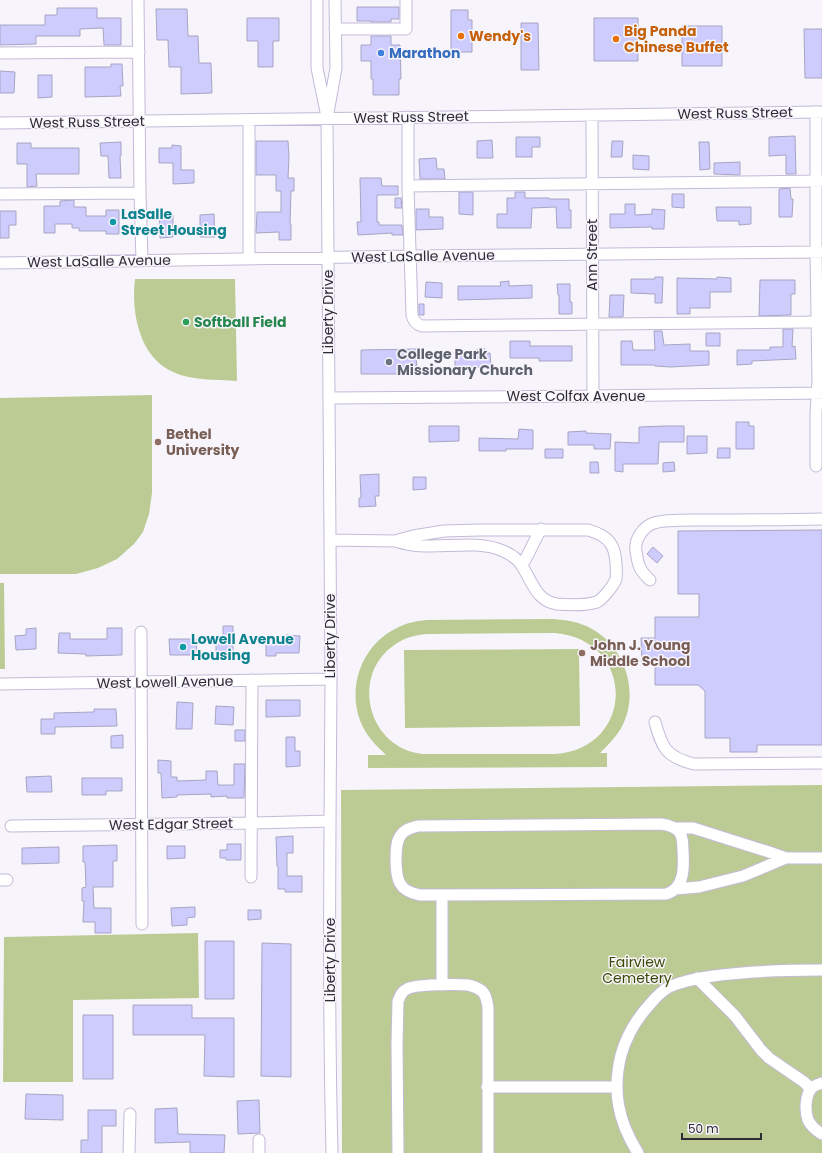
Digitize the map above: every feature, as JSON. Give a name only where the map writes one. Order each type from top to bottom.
[{"type":"street","points":[[138,0],[142,260]]},
{"type":"street","name":"Liberty Drive","points":[[317,0],[317,68],[328,118]]},
{"type":"street","name":"Liberty Drive","points":[[332,1153],[330,1088],[331,679],[328,118],[336,68],[334,0]]},
{"type":"street","points":[[335,29],[406,29],[406,0]]},
{"type":"street","points":[[0,53],[139,52]]},
{"type":"street","points":[[816,466],[819,393],[819,112]]},
{"type":"street","name":"West Russ Street","points":[[0,123],[819,112]]},
{"type":"street","name":"Ann Street","points":[[592,115],[593,396]]},
{"type":"street","points":[[408,117],[408,186],[412,315],[415,322],[419,325],[592,325],[819,321]]},
{"type":"street","points":[[249,120],[249,259]]},
{"type":"street","points":[[408,186],[819,181]]},
{"type":"street","points":[[0,194],[140,193]]},
{"type":"street","name":"West LaSalle Avenue","points":[[0,263],[328,257],[819,252]]},
{"type":"street","name":"West Colfax Avenue","points":[[329,398],[819,393]]},
{"type":"street","points":[[650,580],[642,572],[635,548],[639,535],[645,528],[655,522],[686,520],[822,519]]},
{"type":"street","points":[[330,540],[395,541],[413,545],[487,546],[503,551],[514,557],[522,565],[528,579],[538,594],[548,601],[557,604],[580,605],[598,601],[608,592],[616,580],[616,559],[612,546],[601,534],[588,530],[541,529],[444,531],[412,536],[395,541]]},
{"type":"street","points":[[522,565],[541,529]]},
{"type":"street","points":[[141,632],[142,924]]},
{"type":"street","name":"West Lowell Avenue","points":[[0,684],[331,679]]},
{"type":"street","points":[[251,877],[252,680]]},
{"type":"street","points":[[655,722],[664,748],[670,754],[694,764],[822,763]]},
{"type":"street","name":"West Edgar Street","points":[[11,826],[251,823],[330,820]]},
{"type":"street","points":[[786,858],[743,876],[699,887],[675,889],[666,894],[420,895],[412,894],[405,890],[398,879],[396,871],[397,845],[400,836],[410,828],[425,826],[661,824],[675,828],[693,828],[786,858],[822,858]]},
{"type":"street","points":[[675,828],[680,832],[682,837],[684,868],[681,879],[675,889]]},
{"type":"street","points":[[442,896],[442,985]]},
{"type":"street","points":[[638,1153],[631,1142],[621,1118],[616,1087],[618,1066],[632,1028],[641,1013],[656,997],[668,988],[697,978],[744,972],[822,970]]},
{"type":"street","points":[[697,978],[735,1016],[769,1058],[804,1082],[811,1089]]},
{"type":"street","points":[[398,1153],[398,1001],[403,992],[413,986],[442,985],[467,985],[475,987],[481,990],[486,998],[488,1008],[488,1153]]},
{"type":"street","points":[[822,1083],[811,1089],[808,1096],[807,1105],[808,1121],[822,1134]]},
{"type":"street","points":[[487,1087],[616,1087]]},
{"type":"street","points":[[129,1153],[130,1114]]},
{"type":"street","points":[[259,1140],[259,1153]]},
{"type":"green space","name":"Softball Field","points":[[135,279],[235,279],[237,381],[204,379],[181,375],[161,365],[152,356],[145,345],[136,319],[134,305]]},
{"type":"green space","points":[[152,395],[152,493],[149,514],[143,532],[134,544],[117,559],[98,568],[76,574],[0,574],[0,398]]},
{"type":"green space","points":[[0,583],[4,583],[5,669],[0,669]]},
{"type":"green space","points":[[558,619],[583,625],[604,637],[614,648],[621,660],[627,674],[629,688],[629,702],[626,716],[620,730],[600,753],[607,753],[607,767],[368,768],[368,755],[386,755],[369,737],[358,715],[356,687],[364,659],[372,647],[395,629],[403,625],[427,620]],"holes":[[[555,633],[582,640],[601,654],[612,673],[616,694],[612,715],[601,734],[582,747],[555,754],[422,754],[406,750],[391,740],[380,729],[373,715],[370,700],[370,685],[373,671],[381,657],[393,646],[409,637],[427,634]]]},
{"type":"green space","points":[[579,649],[580,726],[405,728],[404,650]]},
{"type":"green space","name":"Fairview Cemetery","points":[[822,785],[822,1153],[342,1153],[341,790]]},
{"type":"green space","points":[[198,933],[199,998],[73,1000],[73,1082],[3,1082],[4,937]]},
{"type":"building","points":[[357,7],[399,7],[399,19],[391,19],[391,22],[357,21]]},
{"type":"building","points":[[57,8],[97,8],[97,18],[121,18],[121,45],[104,45],[103,28],[80,29],[80,36],[36,36],[36,44],[0,45],[0,25],[45,25],[45,15],[57,15]]},
{"type":"building","points":[[156,9],[187,9],[188,36],[198,36],[199,63],[211,63],[212,93],[181,94],[181,67],[169,67],[168,40],[157,40]]},
{"type":"building","name":"Wendy's","points":[[451,10],[468,10],[468,20],[472,20],[472,52],[451,52]]},
{"type":"building","points":[[247,18],[279,18],[279,41],[273,41],[273,67],[258,67],[258,41],[247,41]]},
{"type":"building","points":[[594,18],[638,18],[638,61],[594,61]]},
{"type":"building","points":[[521,23],[538,23],[539,70],[521,70]]},
{"type":"building","points":[[682,26],[722,26],[722,66],[682,66]]},
{"type":"building","points":[[804,29],[822,29],[822,78],[805,78]]},
{"type":"building","points":[[371,36],[391,36],[391,45],[400,45],[401,79],[399,79],[399,95],[373,95],[371,61],[361,61],[361,45],[371,45]]},
{"type":"building","points":[[111,64],[122,64],[123,86],[120,86],[121,96],[85,97],[85,67],[111,67]]},
{"type":"building","points":[[0,71],[15,72],[14,93],[0,93]]},
{"type":"building","points":[[38,75],[52,75],[52,97],[38,98]]},
{"type":"building","points":[[795,136],[796,174],[786,174],[786,155],[769,156],[769,137]]},
{"type":"building","points":[[516,137],[540,137],[540,147],[532,147],[532,157],[516,157]]},
{"type":"building","points":[[492,140],[493,158],[477,158],[477,141]]},
{"type":"building","points":[[256,141],[288,141],[288,178],[294,178],[294,191],[291,191],[291,240],[279,240],[279,232],[256,233],[257,212],[281,212],[281,191],[276,191],[276,175],[256,175]]},
{"type":"building","points":[[612,141],[623,141],[622,157],[611,157]]},
{"type":"building","points":[[121,142],[121,178],[109,178],[108,156],[101,156],[100,143]]},
{"type":"building","points":[[699,142],[709,142],[710,169],[700,170]]},
{"type":"building","points":[[17,143],[31,143],[31,148],[79,148],[79,174],[36,174],[37,186],[27,187],[27,164],[17,164]]},
{"type":"building","points":[[172,145],[181,146],[181,170],[194,170],[194,183],[173,184],[173,163],[159,163],[159,148],[172,148]]},
{"type":"building","points":[[633,155],[649,156],[649,170],[633,169]]},
{"type":"building","points":[[436,158],[437,169],[444,169],[445,179],[420,179],[419,159]]},
{"type":"building","points":[[740,162],[740,175],[714,174],[714,163]]},
{"type":"building","points":[[360,178],[381,178],[382,186],[398,186],[398,195],[377,195],[377,222],[379,222],[379,225],[402,225],[403,235],[392,235],[392,233],[358,235],[357,222],[361,222]]},
{"type":"building","points":[[790,188],[791,199],[793,199],[792,217],[779,217],[779,189]]},
{"type":"building","points":[[459,192],[473,192],[473,215],[459,214]]},
{"type":"building","points":[[515,192],[525,192],[525,198],[569,199],[569,210],[571,210],[571,228],[557,228],[556,207],[532,208],[531,228],[497,228],[497,214],[507,214],[507,198],[515,198]]},
{"type":"building","points":[[672,194],[684,194],[684,208],[672,207]]},
{"type":"building","points":[[395,198],[401,198],[402,208],[395,208]]},
{"type":"building","points":[[74,200],[74,207],[86,207],[86,216],[106,216],[106,210],[119,210],[119,234],[106,234],[106,231],[79,231],[79,228],[72,228],[72,224],[55,224],[55,233],[44,233],[44,206],[60,206],[60,201]]},
{"type":"building","points":[[625,204],[635,204],[635,215],[652,214],[652,209],[665,210],[664,229],[652,229],[652,227],[610,228],[610,214],[625,214]]},
{"type":"building","points":[[716,207],[751,207],[751,224],[739,225],[739,221],[717,221]]},
{"type":"building","points":[[416,209],[429,209],[429,217],[443,217],[443,229],[416,230]]},
{"type":"building","points":[[0,211],[16,211],[16,225],[9,225],[9,238],[0,238]]},
{"type":"building","points":[[214,214],[215,237],[200,237],[200,215]]},
{"type":"building","points":[[159,215],[173,215],[173,237],[160,238]]},
{"type":"building","points":[[655,277],[663,277],[662,303],[655,303],[655,294],[631,293],[631,279],[655,279]]},
{"type":"building","points":[[717,277],[731,278],[731,292],[710,292],[710,308],[690,308],[690,314],[677,314],[677,278],[717,279]]},
{"type":"building","points":[[760,280],[795,280],[795,294],[791,294],[791,315],[759,316]]},
{"type":"building","points":[[509,281],[509,286],[532,285],[532,298],[458,300],[458,286],[501,286],[500,282]]},
{"type":"building","points":[[426,282],[442,283],[442,298],[425,297]]},
{"type":"building","points":[[557,284],[570,284],[572,314],[559,314],[559,295]]},
{"type":"building","points":[[610,295],[624,295],[623,317],[609,317]]},
{"type":"building","points":[[419,304],[424,304],[424,315],[419,315]]},
{"type":"building","points":[[783,329],[793,329],[792,347],[795,346],[796,359],[752,361],[752,364],[737,365],[737,350],[770,350],[770,347],[783,347]]},
{"type":"building","points":[[654,331],[662,331],[664,345],[690,344],[690,351],[709,351],[709,365],[671,367],[655,365],[621,365],[621,341],[632,341],[633,350],[655,350]]},
{"type":"building","points":[[706,333],[720,333],[720,346],[706,346]]},
{"type":"building","points":[[510,341],[530,341],[530,346],[572,346],[572,361],[539,361],[539,358],[510,358]]},
{"type":"building","name":"College Park Missionary Church","points":[[416,349],[417,374],[361,374],[361,350]]},
{"type":"building","points":[[485,349],[485,353],[490,353],[491,367],[455,367],[455,353],[476,352],[476,350]]},
{"type":"building","points":[[736,422],[749,422],[749,426],[754,426],[754,449],[736,449]]},
{"type":"building","points":[[429,426],[459,426],[459,441],[429,442]]},
{"type":"building","points":[[684,426],[684,442],[659,442],[658,464],[623,464],[623,472],[615,471],[615,442],[639,443],[639,427]]},
{"type":"building","points":[[519,429],[533,430],[533,449],[479,451],[479,438],[518,439]]},
{"type":"building","points":[[586,431],[586,433],[611,434],[610,449],[594,449],[594,445],[568,445],[568,432]]},
{"type":"building","points":[[687,436],[707,436],[707,453],[687,454]]},
{"type":"building","points":[[718,448],[730,448],[730,458],[717,458]]},
{"type":"building","points":[[545,449],[563,449],[563,458],[545,458]]},
{"type":"building","points":[[590,462],[598,462],[599,473],[590,473]]},
{"type":"building","points":[[674,462],[675,471],[663,472],[663,463]]},
{"type":"building","points":[[379,474],[379,496],[375,496],[376,506],[359,507],[359,498],[361,498],[360,475]]},
{"type":"building","points":[[413,477],[426,477],[426,489],[413,490]]},
{"type":"building","points":[[822,530],[822,745],[757,745],[757,752],[730,752],[730,738],[705,738],[705,691],[698,685],[655,685],[655,664],[642,664],[641,638],[655,638],[655,617],[699,617],[699,594],[678,594],[678,531]]},
{"type":"building","points":[[653,547],[663,556],[657,563],[647,554]]},
{"type":"building","points":[[223,626],[233,626],[233,653],[216,653],[216,641],[223,641]]},
{"type":"building","points":[[36,628],[36,649],[16,650],[15,636],[26,635],[26,629]]},
{"type":"building","points":[[107,628],[122,628],[122,655],[86,656],[86,654],[58,653],[59,633],[70,633],[70,639],[107,639]]},
{"type":"building","points":[[286,635],[300,636],[299,653],[276,653],[276,656],[266,656],[266,644],[286,644]]},
{"type":"building","name":"Lowell Avenue Housing","points":[[169,639],[196,639],[197,655],[170,655]]},
{"type":"building","points":[[266,700],[300,700],[300,716],[266,717]]},
{"type":"building","points":[[177,702],[193,703],[192,729],[176,729]]},
{"type":"building","points":[[216,706],[234,707],[233,725],[215,724]]},
{"type":"building","points":[[94,709],[116,709],[117,726],[55,727],[55,734],[41,734],[41,719],[54,719],[54,713],[94,712]]},
{"type":"building","points":[[235,730],[245,730],[245,741],[235,741]]},
{"type":"building","points":[[123,735],[123,748],[111,748],[111,736]]},
{"type":"building","points":[[286,737],[295,737],[295,751],[300,751],[300,766],[286,767]]},
{"type":"building","points":[[158,760],[171,761],[171,777],[177,777],[177,781],[206,780],[206,771],[217,771],[218,785],[234,785],[234,764],[245,764],[244,798],[227,798],[227,796],[211,797],[211,794],[177,795],[177,797],[162,798],[161,773],[158,773]]},
{"type":"building","points":[[51,776],[52,792],[27,792],[26,777]]},
{"type":"building","points":[[82,778],[122,778],[122,791],[106,791],[106,795],[82,795]]},
{"type":"building","points":[[293,836],[293,853],[287,853],[287,876],[302,876],[302,892],[285,892],[285,889],[278,889],[276,837]]},
{"type":"building","points":[[227,844],[241,844],[241,860],[226,860],[226,858],[220,858],[220,850],[227,850]]},
{"type":"building","points":[[117,845],[117,861],[113,861],[113,887],[93,887],[94,908],[111,908],[111,933],[95,933],[95,922],[83,922],[84,901],[82,901],[82,888],[86,887],[83,846]]},
{"type":"building","points":[[167,846],[185,846],[185,858],[167,859]]},
{"type":"building","points":[[59,847],[59,863],[22,864],[22,848]]},
{"type":"building","points":[[195,907],[195,917],[187,918],[187,925],[172,926],[171,908]]},
{"type":"building","points":[[248,910],[261,910],[261,919],[248,920]]},
{"type":"building","points":[[205,941],[234,941],[234,999],[205,999]]},
{"type":"building","points":[[262,943],[291,944],[291,1077],[261,1076]]},
{"type":"building","points":[[133,1005],[192,1005],[192,1018],[234,1018],[234,1077],[204,1076],[205,1035],[133,1035]]},
{"type":"building","points":[[83,1015],[113,1015],[113,1079],[83,1079]]},
{"type":"building","points":[[26,1094],[63,1095],[63,1120],[25,1119]]},
{"type":"building","points":[[259,1100],[260,1133],[238,1134],[237,1101]]},
{"type":"building","points":[[177,1108],[178,1134],[225,1135],[224,1153],[190,1153],[190,1142],[155,1143],[155,1109]]},
{"type":"building","points":[[88,1110],[116,1110],[116,1126],[102,1126],[102,1153],[81,1153],[81,1140],[88,1140]]},
{"type":"place","name":"Wendy's","points":[[461,36]]},
{"type":"place","name":"Big Panda Chinese Buffet","points":[[616,39]]},
{"type":"place","name":"Marathon","points":[[381,53]]},
{"type":"place","name":"LaSalle Street Housing","points":[[113,222]]},
{"type":"place","name":"Softball Field","points":[[186,322]]},
{"type":"place","name":"College Park Missionary Church","points":[[389,362]]},
{"type":"place","name":"Bethel University","points":[[158,442]]},
{"type":"place","name":"Lowell Avenue Housing","points":[[183,647]]},
{"type":"place","name":"John J. Young Middle School","points":[[582,653]]}]
